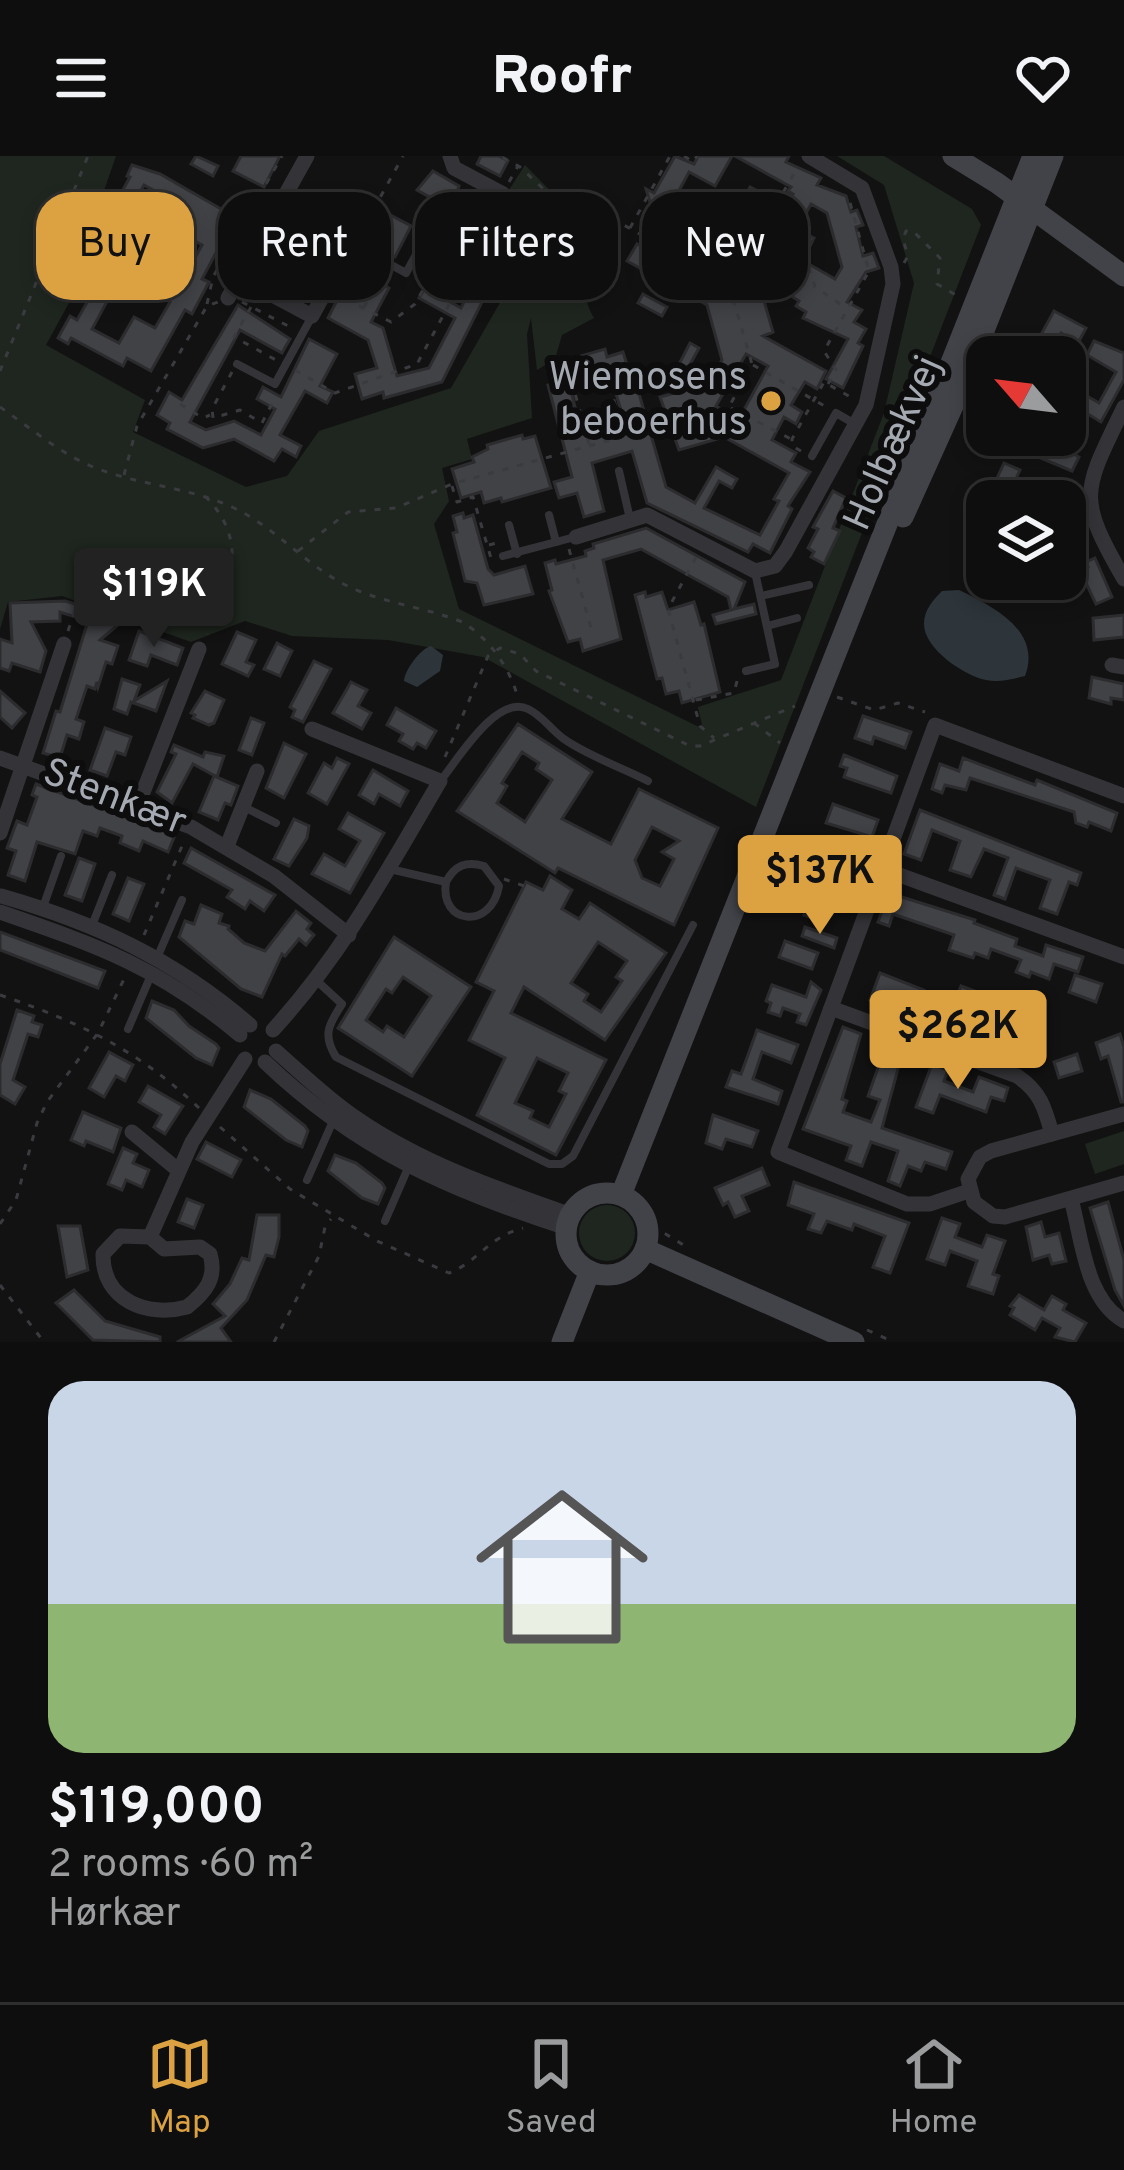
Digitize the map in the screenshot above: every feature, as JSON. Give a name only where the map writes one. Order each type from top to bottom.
[{"type":"street","points":[[450,156],[454,168],[493,192]]},
{"type":"street","points":[[566,539],[647,515],[755,571],[775,566],[786,551],[866,405],[893,284],[862,188],[807,156]]},
{"type":"street","points":[[952,156],[1124,276]]},
{"type":"street","name":"Holbækvej","points":[[818,702],[962,386],[1024,203],[1033,156]]},
{"type":"street","name":"Holbækvej","points":[[621,1195],[973,303],[1053,156]]},
{"type":"street","points":[[283,192],[300,158]]},
{"type":"street","points":[[282,300],[312,316],[321,300]]},
{"type":"street","points":[[1124,406],[1100,457],[1089,512],[1124,579]]},
{"type":"street","points":[[0,833],[64,644]]},
{"type":"street","points":[[137,805],[199,649]]},
{"type":"street","points":[[969,1191],[929,1204],[907,1204],[778,1153],[935,725],[1124,796]]},
{"type":"street","points":[[273,1030],[317,981],[349,935],[440,781],[312,729]]},
{"type":"street","points":[[324,755],[332,737]]},
{"type":"street","name":"Stenkær","points":[[0,758],[191,827],[274,875],[349,935]]},
{"type":"street","name":"Stenkær","points":[[227,846],[257,771]]},
{"type":"street","points":[[883,869],[1124,957]]},
{"type":"street","points":[[0,900],[135,954]]},
{"type":"street","points":[[0,900],[91,928],[214,994],[245,1030]]},
{"type":"street","points":[[831,1008],[1018,1076],[1044,1103],[1052,1134]]},
{"type":"street","points":[[245,1030],[266,1025],[273,1030],[278,1043],[271,1057]]},
{"type":"street","points":[[245,1030],[240,1052],[245,1059]]},
{"type":"street","points":[[245,1059],[271,1057],[408,1150],[569,1222]]},
{"type":"street","points":[[271,1057],[333,1121],[409,1166],[485,1202],[569,1222]]},
{"type":"street","points":[[150,1237],[206,1115],[245,1059]]},
{"type":"street","points":[[1124,1114],[980,1157],[968,1179],[969,1191],[982,1210],[1005,1217],[1124,1183]]},
{"type":"street","points":[[132,1132],[178,1170]]},
{"type":"street","points":[[621,1195],[646,1220],[645,1249],[628,1269],[603,1274],[590,1271],[572,1253],[569,1222],[592,1196],[621,1195]]},
{"type":"street","points":[[1071,1199],[1095,1288],[1104,1305],[1124,1321]]},
{"type":"street","points":[[120,1237],[150,1237],[164,1249],[200,1247],[210,1254],[214,1268],[210,1282],[187,1306],[152,1310],[121,1298],[109,1285],[102,1270],[109,1244],[120,1237]]},
{"type":"street","points":[[645,1249],[854,1342]]},
{"type":"street","points":[[562,1342],[590,1271]]},
{"type":"lane","points":[[391,265],[406,273],[415,257]]},
{"type":"lane","points":[[237,364],[274,384],[312,316]]},
{"type":"lane","points":[[812,456],[836,413],[856,424]]},
{"type":"lane","points":[[619,471],[631,520]]},
{"type":"lane","points":[[503,556],[566,539],[549,515]]},
{"type":"lane","points":[[509,525],[517,554]]},
{"type":"lane","points":[[747,671],[775,664],[755,571]]},
{"type":"lane","points":[[760,596],[809,585]]},
{"type":"lane","points":[[767,626],[797,618]]},
{"type":"lane","points":[[440,781],[492,718],[507,706],[520,706],[534,712],[563,739],[648,781]]},
{"type":"lane","points":[[243,806],[276,823]]},
{"type":"lane","points":[[43,910],[61,856]]},
{"type":"lane","points":[[470,862],[484,866],[497,881],[496,900],[489,911],[464,916],[444,896],[446,882],[457,867],[470,862]]},
{"type":"lane","points":[[388,868],[446,882]]},
{"type":"lane","points":[[91,928],[112,875]]},
{"type":"lane","points":[[128,1029],[182,900]]},
{"type":"lane","points":[[317,981],[342,1004],[328,1027],[327,1043],[336,1057],[549,1164],[562,1164],[573,1156],[693,925]]},
{"type":"lane","points":[[307,1180],[333,1121]]},
{"type":"lane","points":[[385,1221],[409,1166]]},
{"type":"path","points":[[0,370],[88,156]]},
{"type":"path","points":[[124,476],[137,426],[207,307],[214,277],[282,156]]},
{"type":"path","points":[[382,192],[403,156]]},
{"type":"path","points":[[500,156],[545,192]]},
{"type":"path","points":[[514,164],[519,156]]},
{"type":"path","points":[[628,230],[670,156]]},
{"type":"path","points":[[684,156],[693,163],[697,156]]},
{"type":"path","points":[[785,192],[807,156]]},
{"type":"path","points":[[828,384],[836,370],[824,351],[869,271],[848,196]]},
{"type":"path","points":[[618,222],[642,238]]},
{"type":"path","points":[[891,267],[906,263],[903,239],[906,231],[913,231],[940,258],[938,284],[973,303]]},
{"type":"path","points":[[808,265],[823,296],[848,309]]},
{"type":"path","points":[[251,307],[234,337],[335,393],[417,364],[452,301],[425,286],[415,304],[392,322],[347,300]]},
{"type":"path","points":[[207,307],[222,300]]},
{"type":"path","points":[[236,300],[302,334]]},
{"type":"path","points":[[363,308],[367,300]]},
{"type":"path","points":[[729,407],[752,364],[733,300]]},
{"type":"path","points":[[180,404],[203,418],[213,414],[237,364]]},
{"type":"path","points":[[752,364],[836,413]]},
{"type":"path","points":[[590,446],[574,386],[607,376],[624,436]]},
{"type":"path","points":[[213,414],[214,418],[240,410],[262,423],[281,388],[274,384]]},
{"type":"path","points":[[0,407],[71,456],[124,476],[204,495],[265,524],[317,568],[358,592],[462,622],[494,650],[520,706]]},
{"type":"path","points":[[298,551],[348,512],[396,508],[452,484],[729,407],[792,439]]},
{"type":"path","points":[[452,484],[457,502],[473,497],[493,565]]},
{"type":"path","points":[[199,649],[223,601],[233,547],[222,513],[204,495]]},
{"type":"path","points":[[566,539],[591,628]]},
{"type":"path","points":[[488,546],[501,542]]},
{"type":"path","points":[[1086,551],[1103,543]]},
{"type":"path","points":[[703,544],[668,609],[700,727],[716,739]]},
{"type":"path","points":[[64,644],[79,598],[127,608],[177,611],[223,601]]},
{"type":"path","points":[[494,650],[520,654],[536,670],[690,746],[818,702]]},
{"type":"path","points":[[440,781],[447,749],[494,650]]},
{"type":"path","points":[[694,700],[734,693],[736,679],[749,675],[747,671]]},
{"type":"path","points":[[754,723],[780,743]]},
{"type":"path","points":[[0,1224],[16,1200],[47,1102],[98,1033],[191,827]]},
{"type":"path","points":[[497,881],[506,878],[524,886]]},
{"type":"path","points":[[0,995],[98,1033],[136,1054],[290,1190],[449,1273],[484,1246],[525,1228]]},
{"type":"path","points":[[274,1342],[319,1256],[325,1227],[333,1216]]},
{"type":"path","points":[[0,1285],[44,1342]]},
{"type":"shaded area","points":[[0,156],[116,156],[104,192],[36,192],[36,300],[71,300],[46,345],[145,400],[133,432],[246,487],[287,476],[319,431],[451,388],[502,300],[587,300],[594,318],[562,335],[555,359],[537,370],[531,318],[527,334],[532,418],[467,439],[472,459],[442,468],[449,501],[434,524],[459,609],[703,729],[698,707],[781,680],[884,413],[914,283],[884,185],[837,156],[884,156],[972,209],[981,225],[756,807],[483,657],[388,640],[292,636],[245,621],[191,642],[62,596],[8,602],[0,629]]},
{"type":"shaded area","points":[[525,165],[552,192],[508,192]]},
{"type":"shaded area","points":[[959,590],[966,594],[966,600],[978,600],[1012,622],[1027,646],[1025,676],[996,681],[977,677],[947,660],[931,643],[924,624],[927,610],[942,591]]},
{"type":"shaded area","points":[[431,646],[443,655],[440,671],[417,687],[404,681],[414,660]]},
{"type":"shaded area","points":[[1124,1131],[1124,1164],[1095,1174],[1085,1144]]},
{"type":"shaded area","points":[[607,1205],[627,1213],[635,1233],[627,1253],[607,1261],[587,1253],[579,1233],[587,1213]]},
{"type":"building","points":[[196,156],[218,166],[213,176],[191,164]]},
{"type":"building","points":[[241,156],[280,156],[264,187],[233,171]]},
{"type":"building","points":[[481,156],[508,161],[500,176],[477,164]]},
{"type":"building","points":[[675,156],[694,164],[698,156],[732,156],[715,186],[689,172],[678,192],[655,192]]},
{"type":"building","points":[[735,156],[789,156],[786,162],[821,178],[817,185],[846,196],[851,212],[857,210],[863,225],[856,227],[863,256],[873,253],[879,268],[866,272],[847,302],[862,310],[854,322],[866,329],[843,388],[826,379],[848,339],[803,318],[806,312],[796,306],[797,300],[808,300],[808,264],[835,279],[842,267],[827,213],[811,204],[808,210],[808,192],[790,192],[791,187]]},
{"type":"building","points":[[132,165],[191,192],[157,192],[144,185],[140,192],[122,192]]},
{"type":"building","points":[[433,171],[459,186],[457,192],[417,190]]},
{"type":"building","points":[[194,193],[218,207],[218,249],[202,279],[209,282],[192,314],[185,310],[151,371],[127,358],[123,366],[71,338],[68,344],[58,338],[70,316],[77,320],[88,300],[108,300],[92,329],[119,343],[134,317],[155,328],[170,302],[166,300],[194,300],[194,260],[202,245],[194,240]]},
{"type":"building","points":[[391,215],[411,226],[395,257],[391,255]]},
{"type":"building","points":[[637,244],[642,246],[642,269],[627,261]]},
{"type":"building","points":[[642,296],[642,300],[667,307],[662,316],[638,303]]},
{"type":"building","points":[[337,300],[383,300],[371,322],[383,328],[397,376],[429,368],[455,318],[423,300],[447,300],[461,308],[465,300],[483,300],[442,382],[362,399],[355,374],[377,368],[368,340],[328,318]]},
{"type":"building","points":[[698,300],[764,300],[773,332],[763,336],[826,371],[817,389],[805,382],[791,405],[802,412],[796,424],[784,417],[772,440],[796,453],[791,462],[810,472],[788,506],[792,509],[770,553],[753,544],[748,552],[647,503],[632,451],[592,463],[604,511],[584,517],[577,493],[559,498],[554,482],[572,477],[548,385],[566,380],[560,362],[605,349],[607,357],[623,352],[666,487],[695,503],[716,467],[737,479],[732,488],[719,481],[704,508],[760,535],[789,473],[724,437],[679,450],[660,397],[707,384],[722,360],[707,305]],"holes":[[[746,354],[768,366],[739,419],[716,406]],[[609,371],[625,423],[582,434],[568,380]]]},
{"type":"building","points":[[238,305],[290,339],[282,353],[240,330],[190,422],[206,430],[234,421],[261,435],[275,409],[257,399],[263,387],[281,397],[309,339],[337,354],[320,386],[333,392],[327,403],[305,391],[280,435],[301,446],[296,457],[282,449],[274,461],[234,439],[203,448],[167,429],[170,423],[157,415],[169,392],[182,400]]},
{"type":"building","points":[[1054,311],[1086,328],[1082,336],[1040,336]]},
{"type":"building","points":[[1094,341],[1124,353],[1124,380],[1101,422],[1086,413],[1086,395],[1099,403],[1116,372],[1087,355]]},
{"type":"building","points":[[690,343],[699,348],[682,379],[674,374]]},
{"type":"building","points":[[522,435],[523,439],[535,436],[551,488],[502,502],[501,498],[484,503],[481,492],[461,498],[452,469],[474,462],[472,457],[488,449],[487,445]]},
{"type":"building","points":[[1077,456],[1079,457],[1072,471],[1038,457]]},
{"type":"building","points":[[1004,463],[1020,470],[1015,480],[996,480]]},
{"type":"building","points":[[833,491],[846,498],[833,528],[840,531],[824,564],[811,557],[814,552],[808,548],[818,529],[813,527]]},
{"type":"building","points":[[463,513],[464,518],[473,515],[488,569],[494,575],[525,566],[533,594],[484,605],[477,583],[465,581],[453,533],[457,532],[453,516]]},
{"type":"building","points":[[646,528],[745,582],[734,609],[754,604],[756,614],[716,624],[713,615],[731,610],[728,597],[641,549],[603,560],[621,639],[583,651],[580,639],[568,642],[549,591],[545,563],[586,556],[593,544]]},
{"type":"building","points":[[1095,558],[1112,597],[1096,604],[1086,586],[1086,562]]},
{"type":"building","points":[[645,592],[646,597],[662,592],[668,610],[694,602],[720,692],[682,703],[679,691],[666,694],[662,678],[657,679],[635,595]]},
{"type":"building","points":[[65,601],[119,624],[100,640],[118,646],[112,664],[106,662],[98,687],[97,682],[95,689],[87,686],[76,719],[84,722],[79,739],[67,735],[60,758],[43,753],[88,621],[60,612],[60,621],[31,622],[46,651],[40,672],[12,663],[9,671],[0,668],[0,639],[12,643],[10,603]]},
{"type":"building","points":[[1124,615],[1124,637],[1094,640],[1093,618]]},
{"type":"building","points":[[139,631],[183,648],[177,665],[151,655],[147,666],[129,660]]},
{"type":"building","points":[[237,632],[256,640],[246,662],[254,665],[248,676],[222,664]]},
{"type":"building","points":[[277,643],[292,651],[280,676],[264,669]]},
{"type":"building","points":[[314,661],[331,669],[303,722],[292,717],[295,710],[290,707]]},
{"type":"building","points":[[1092,677],[1124,684],[1124,700],[1111,698],[1111,704],[1089,698]]},
{"type":"building","points":[[122,679],[140,685],[134,701],[167,681],[156,711],[131,702],[127,714],[114,709]]},
{"type":"building","points":[[351,682],[367,690],[358,706],[371,713],[362,729],[333,713]]},
{"type":"building","points":[[0,691],[25,713],[12,728],[0,717]]},
{"type":"building","points":[[205,691],[224,700],[209,725],[191,713]]},
{"type":"building","points":[[396,708],[436,731],[426,748],[417,743],[413,749],[399,741],[403,734],[387,725]]},
{"type":"building","points":[[863,716],[911,732],[905,748],[874,737],[872,744],[855,738]]},
{"type":"building","points":[[251,718],[264,723],[252,755],[239,750]]},
{"type":"building","points":[[518,724],[592,772],[562,819],[611,844],[639,789],[718,828],[674,925],[558,868],[555,873],[457,811]],"holes":[[[522,752],[552,780],[525,822],[497,803],[507,786],[502,783]],[[652,827],[679,841],[662,852],[674,859],[660,886],[642,878],[635,860]]]},
{"type":"building","points":[[105,728],[131,737],[125,755],[116,752],[107,776],[90,770]]},
{"type":"building","points":[[284,743],[306,754],[284,798],[266,788]]},
{"type":"building","points":[[174,745],[203,757],[205,752],[224,756],[217,777],[193,764],[172,803],[157,792],[176,754],[171,752]]},
{"type":"building","points":[[844,755],[897,776],[891,793],[844,777],[847,768],[840,766]]},
{"type":"building","points":[[337,758],[349,764],[327,804],[308,793],[324,763],[332,768]]},
{"type":"building","points":[[963,758],[1035,785],[1037,780],[1117,813],[1111,831],[1089,822],[1087,827],[1076,823],[1074,812],[970,778],[966,790],[945,785],[942,793],[932,789],[940,764],[959,771]]},
{"type":"building","points":[[373,770],[408,791],[400,806],[379,794],[374,804],[359,795]]},
{"type":"building","points":[[214,776],[238,786],[218,820],[199,812]]},
{"type":"building","points":[[36,784],[175,835],[168,852],[143,841],[139,851],[120,843],[122,836],[100,828],[97,836],[83,831],[75,854],[37,842],[25,881],[8,875],[16,851],[7,848],[17,821],[27,825],[37,797],[32,795]]},
{"type":"building","points":[[833,804],[878,820],[872,837],[826,823]]},
{"type":"building","points":[[920,810],[1081,873],[1077,885],[1069,882],[1057,914],[1040,908],[1050,880],[1016,868],[1005,899],[994,895],[1008,858],[984,849],[971,877],[950,870],[960,841],[932,830],[921,860],[904,854]]},
{"type":"building","points":[[348,813],[384,833],[350,893],[312,874],[324,854],[345,866],[360,841],[339,829]]},
{"type":"building","points":[[294,819],[309,826],[289,866],[274,859]]},
{"type":"building","points":[[191,848],[275,895],[264,911],[250,901],[245,909],[227,897],[232,890],[184,863]]},
{"type":"building","points":[[815,849],[863,866],[857,883],[826,872],[823,880],[807,875]]},
{"type":"building","points":[[79,858],[95,864],[82,901],[65,895]]},
{"type":"building","points":[[550,876],[572,890],[562,909],[579,919],[590,903],[666,953],[605,1040],[524,987],[511,1013],[606,1060],[556,1155],[477,1115],[505,1058],[469,1040],[494,991],[476,982],[526,882],[543,890]],"holes":[[[598,942],[627,961],[616,977],[622,981],[601,1012],[584,1001],[588,994],[571,983]],[[537,1058],[568,1073],[559,1091],[566,1094],[549,1127],[530,1118],[533,1111],[515,1103]]]},
{"type":"building","points":[[128,878],[144,884],[129,921],[113,914]]},
{"type":"building","points":[[889,893],[975,920],[1017,939],[1015,946],[1043,956],[1046,945],[1083,957],[1078,972],[1054,964],[1049,979],[1031,972],[1029,977],[1016,972],[1021,960],[991,949],[988,958],[949,950],[954,935],[893,914],[889,926],[878,922]]},
{"type":"building","points":[[810,898],[832,906],[826,923],[804,915]]},
{"type":"building","points":[[201,905],[222,914],[219,923],[229,926],[244,943],[265,951],[296,911],[311,923],[307,929],[314,935],[306,945],[299,939],[282,954],[262,997],[241,989],[179,937],[185,921],[194,924]]},
{"type":"building","points":[[805,927],[837,938],[834,948],[802,936]]},
{"type":"building","points":[[0,932],[105,971],[98,988],[0,950]]},
{"type":"building","points":[[394,937],[471,987],[412,1076],[338,1028]],"holes":[[[403,977],[431,996],[404,1037],[387,1026],[383,1032],[366,1020],[386,989],[392,993]]]},
{"type":"building","points":[[785,941],[818,953],[812,969],[779,957]]},
{"type":"building","points":[[880,973],[924,990],[920,1001],[951,1012],[961,986],[988,996],[984,1007],[970,1002],[958,1035],[870,1000]]},
{"type":"building","points":[[1075,975],[1102,984],[1096,1002],[1069,992]]},
{"type":"building","points":[[811,982],[821,990],[806,1025],[797,1022],[800,1014],[783,1008],[780,1016],[768,1012],[772,985],[806,997]]},
{"type":"building","points":[[152,1001],[174,1010],[216,1044],[219,1048],[212,1065],[146,1018]]},
{"type":"building","points":[[17,1010],[34,1016],[32,1022],[42,1025],[38,1037],[28,1034],[13,1080],[25,1087],[15,1104],[0,1095],[0,1064]]},
{"type":"building","points":[[1015,1011],[1030,1019],[1011,1058],[995,1050]]},
{"type":"building","points":[[843,1027],[861,1034],[842,1099],[847,1101],[843,1112],[871,1122],[880,1100],[868,1096],[885,1048],[902,1054],[882,1128],[952,1152],[946,1169],[925,1162],[921,1171],[908,1166],[900,1186],[888,1181],[898,1151],[871,1142],[862,1166],[846,1160],[851,1146],[803,1129]]},
{"type":"building","points":[[757,1030],[798,1045],[791,1063],[762,1052],[753,1079],[782,1091],[778,1104],[726,1087],[732,1071],[741,1074]]},
{"type":"building","points":[[1120,1034],[1124,1102],[1108,1056],[1101,1059],[1096,1043]]},
{"type":"building","points":[[109,1052],[133,1065],[125,1081],[116,1076],[104,1097],[89,1088]]},
{"type":"building","points":[[1077,1054],[1082,1071],[1059,1078],[1054,1062]]},
{"type":"building","points":[[932,1064],[948,1070],[944,1081],[973,1092],[979,1077],[1008,1088],[1004,1101],[991,1097],[986,1112],[940,1095],[933,1113],[916,1107]]},
{"type":"building","points":[[148,1086],[183,1106],[165,1134],[154,1127],[161,1115],[139,1102]]},
{"type":"building","points":[[250,1090],[271,1099],[305,1126],[308,1131],[302,1147],[244,1107]]},
{"type":"building","points":[[83,1112],[121,1128],[113,1152],[71,1140]]},
{"type":"building","points":[[713,1115],[758,1131],[752,1147],[726,1139],[722,1149],[706,1143]]},
{"type":"building","points":[[206,1142],[241,1160],[232,1177],[197,1159]]},
{"type":"building","points":[[123,1148],[137,1154],[133,1163],[149,1170],[142,1187],[126,1180],[122,1190],[108,1184]]},
{"type":"building","points":[[335,1155],[356,1163],[382,1183],[385,1188],[378,1204],[362,1198],[328,1171]]},
{"type":"building","points":[[762,1168],[769,1185],[742,1196],[749,1211],[735,1217],[715,1188]]},
{"type":"building","points":[[794,1182],[909,1223],[890,1273],[873,1267],[885,1236],[854,1224],[852,1230],[827,1221],[821,1233],[808,1229],[814,1214],[788,1205]]},
{"type":"building","points":[[187,1199],[203,1205],[194,1228],[178,1222]]},
{"type":"building","points":[[1108,1202],[1124,1260],[1124,1306],[1090,1208]]},
{"type":"building","points":[[257,1215],[279,1215],[279,1237],[274,1257],[266,1255],[247,1300],[221,1328],[231,1342],[177,1342],[225,1316],[213,1304],[230,1284],[242,1258],[249,1260]]},
{"type":"building","points":[[942,1218],[960,1224],[955,1237],[982,1247],[987,1235],[1005,1241],[993,1274],[999,1276],[993,1294],[968,1286],[977,1261],[950,1251],[945,1265],[927,1259]]},
{"type":"building","points":[[1041,1222],[1045,1237],[1059,1233],[1066,1261],[1052,1264],[1049,1255],[1033,1260],[1026,1227]]},
{"type":"building","points":[[58,1226],[80,1226],[88,1270],[67,1277]]},
{"type":"building","points":[[74,1290],[105,1321],[160,1337],[160,1342],[93,1340],[56,1303]]},
{"type":"building","points":[[1019,1295],[1044,1310],[1052,1296],[1066,1304],[1063,1310],[1086,1323],[1075,1342],[1055,1337],[1060,1328],[1042,1318],[1035,1330],[1010,1315],[1014,1308],[1010,1306]]},
{"type":"place","name":"Wiemosens beboerhus","points":[[771,401]]}]
